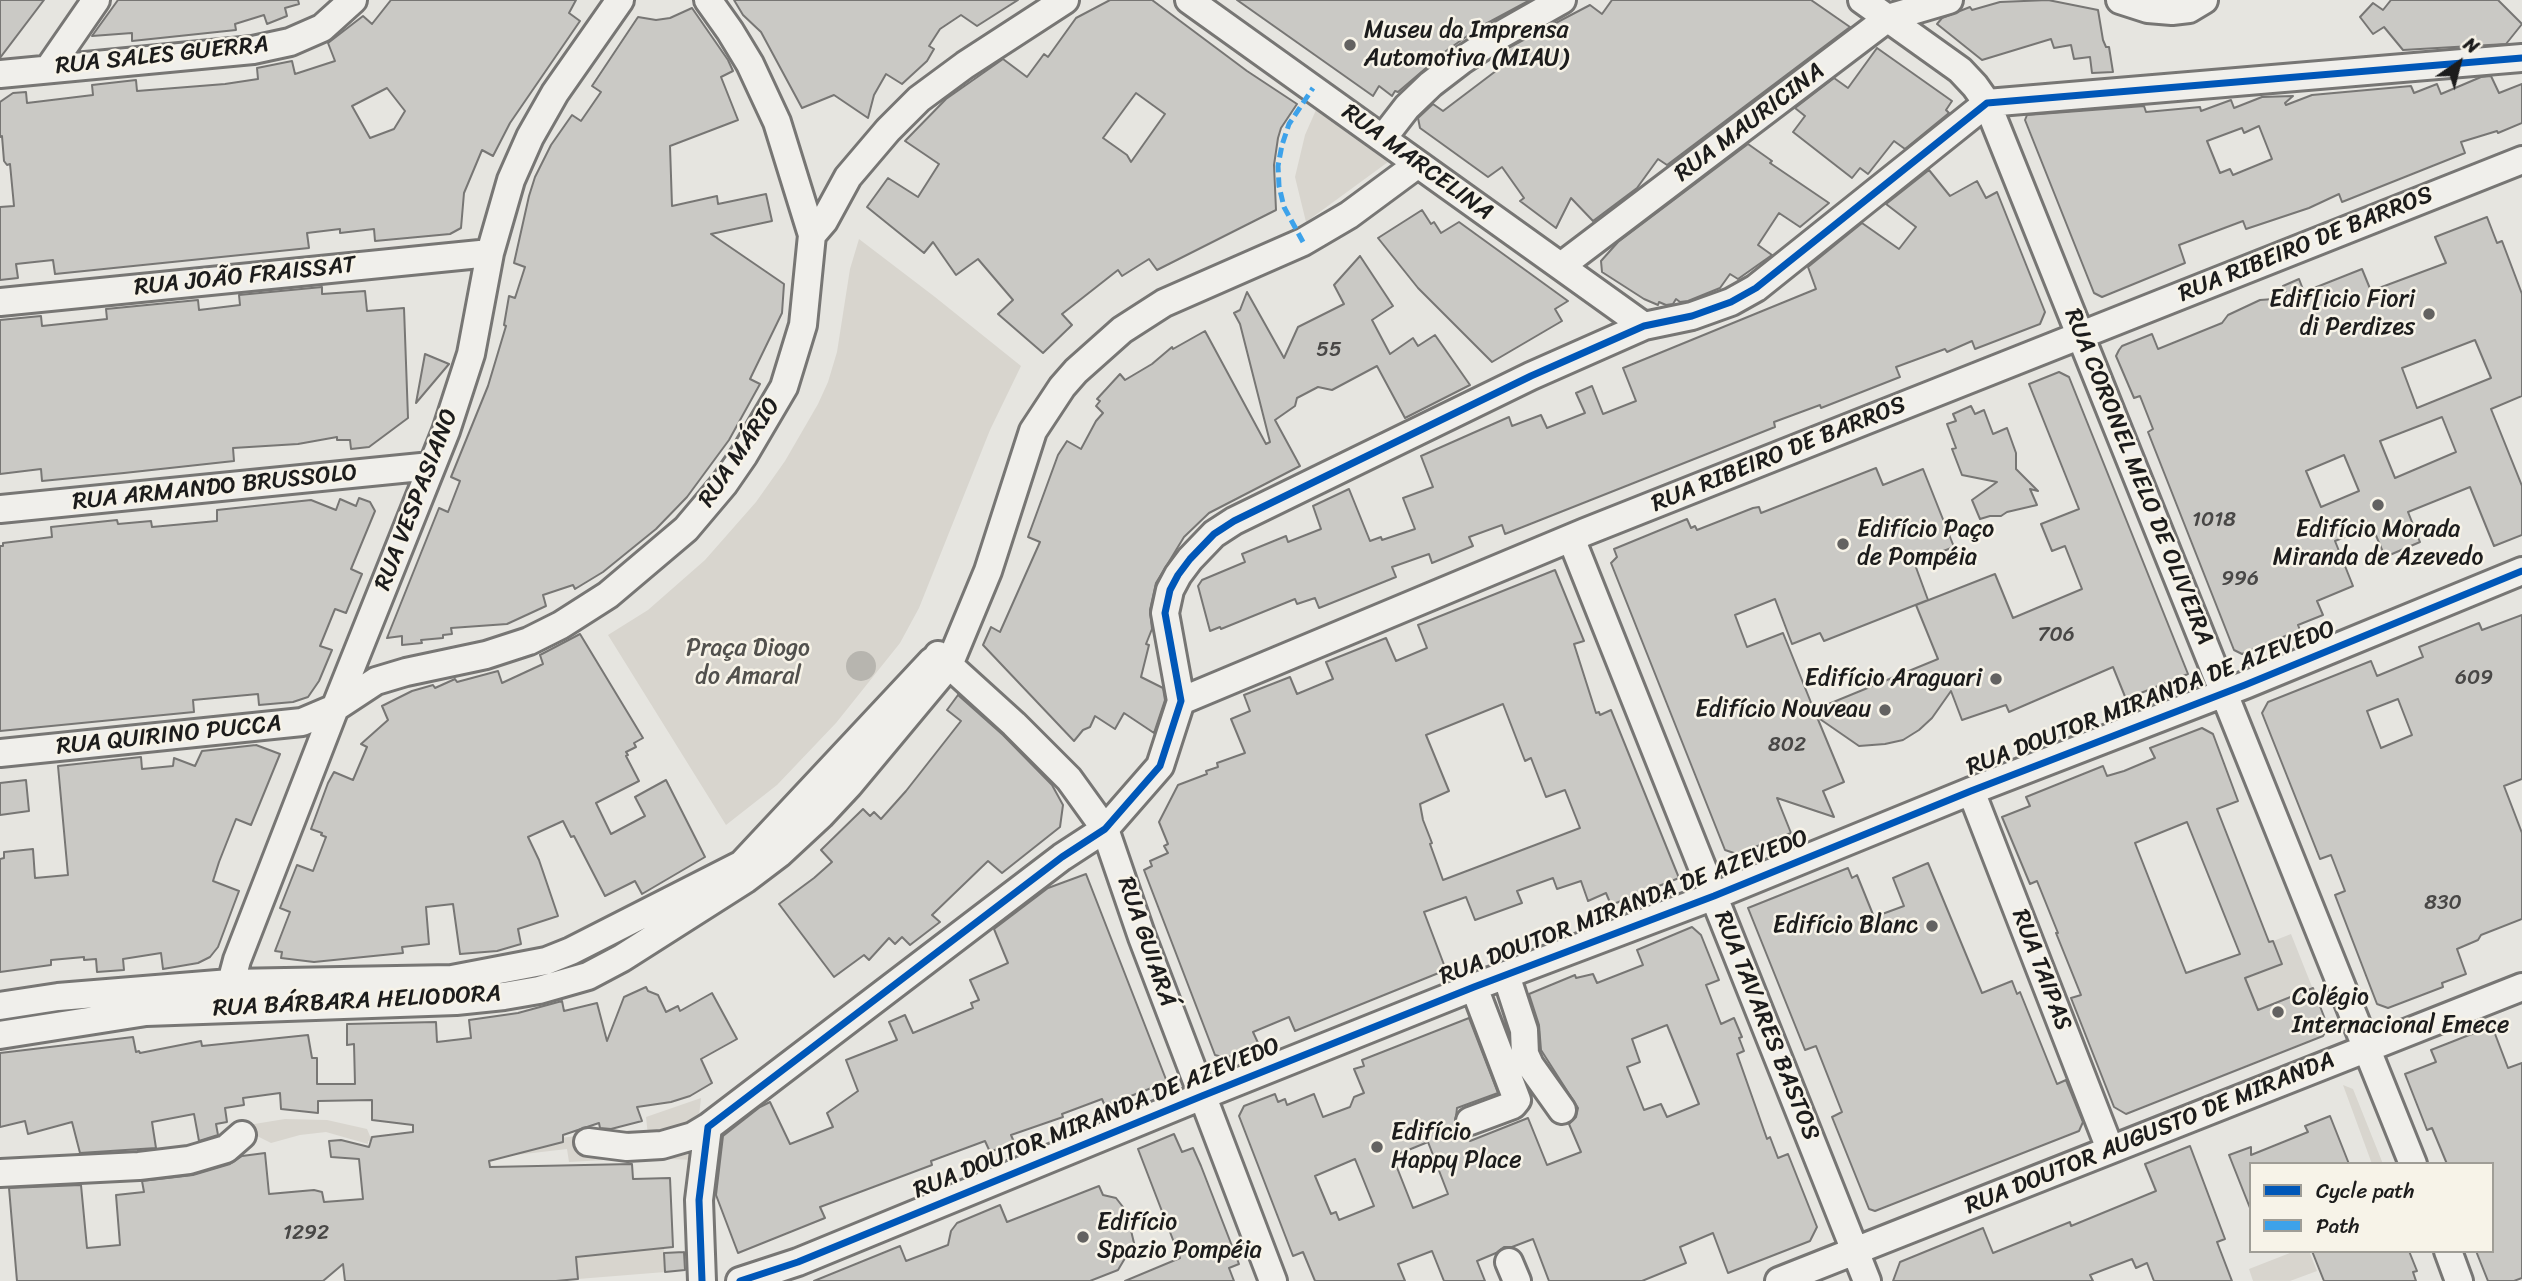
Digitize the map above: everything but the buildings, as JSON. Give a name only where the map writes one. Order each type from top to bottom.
[{"type":"street","points":[[48,68],[96,0]]},
{"type":"street","name":"RUA SALES GUERRA","points":[[0,74],[253,50],[290,42],[322,28],[354,0]]},
{"type":"street","name":"RUA VESPASIANO","points":[[224,1009],[230,983],[335,708],[446,431],[471,354],[490,253],[511,180],[530,137],[555,93],[620,0]]},
{"type":"street","name":"RUA MÁRIO","points":[[335,708],[376,681],[529,641],[561,625],[608,595],[686,529],[724,484],[784,387],[803,325],[812,235],[778,121],[750,64],[708,0]]},
{"type":"street","points":[[812,235],[824,221],[848,177],[919,99],[965,65],[1065,0]]},
{"type":"street","name":"RUA MARCELINA","points":[[1189,0],[1644,326]]},
{"type":"street","points":[[1382,138],[1407,107],[1431,84],[1502,34],[1562,0]]},
{"type":"street","name":"RUA CORONEL MELO DE OLIVEIRA","points":[[1862,0],[1960,70],[1987,103],[2412,1162]]},
{"type":"street","name":"RUA MAURICINA","points":[[1561,267],[1888,18],[1949,0]]},
{"type":"street","points":[[2120,0],[2148,9],[2172,11],[2189,9],[2204,0]]},
{"type":"street","points":[[588,1142],[627,1147],[662,1145],[693,1136],[708,1127],[1062,857],[1105,830],[1160,766],[1181,701],[1165,613],[1170,590],[1189,559],[1214,534],[1234,521],[1531,376],[1644,326],[1692,316],[1731,302],[1756,288],[1987,103],[2522,58]]},
{"type":"street","name":"RUA RIBEIRO DE BARROS","points":[[1181,701],[1571,538],[2522,160]]},
{"type":"street","name":"RUA BÁRBARA HELIODORA","points":[[0,1035],[146,1012],[456,1001],[539,990],[588,976],[622,958],[779,854],[849,785],[948,655],[988,571],[1033,431],[1076,371],[1122,330],[1164,303],[1303,242],[1349,215],[1418,164]]},
{"type":"street","name":"RUA JOÃO FRAISSAT","points":[[0,302],[490,253]]},
{"type":"street","name":"RUA ARMANDO BRUSSOLO","points":[[0,509],[431,466]]},
{"type":"street","name":"RUA TAVARES BASTOS","points":[[1571,538],[1867,1281]]},
{"type":"street","name":"RUA DOUTOR MIRANDA DE AZEVEDO","points":[[740,1281],[801,1272],[1202,1096],[1714,896],[2522,572]]},
{"type":"street","name":"RUA BÁRBARA HELIODORA","points":[[0,1006],[58,997],[230,983],[452,979],[546,961],[571,951],[742,864],[922,669],[948,655]]},
{"type":"street","name":"RUA GUIARÁ","points":[[948,655],[1069,779],[1105,830],[1142,937],[1273,1281]]},
{"type":"street","name":"RUA QUIRINO PUCCA","points":[[0,753],[285,725],[302,722],[335,708]]},
{"type":"street","name":"RUA TAIPAS","points":[[1971,791],[2110,1149]]},
{"type":"street","points":[[1506,975],[1524,1030],[1525,1054],[1562,1110]]},
{"type":"street","name":"RUA DOUTOR AUGUSTO DE MIRANDA","points":[[1779,1281],[2522,987]]},
{"type":"street","points":[[1470,1121],[1513,1105],[1518,1097],[1474,988]]},
{"type":"street","points":[[702,1281],[699,1200],[708,1127]]},
{"type":"street","points":[[0,1173],[139,1166],[189,1160],[226,1149],[242,1135]]},
{"type":"street","points":[[2449,1253],[2459,1281]]},
{"type":"shaded area","points":[[861,651],[871,656],[876,666],[871,676],[861,681],[851,676],[846,666],[851,656]]},
{"type":"shaded area","name":"Colégio Internacional Emece","points":[[2291,934],[2328,1027],[2323,1036],[2255,1063],[2224,987],[2187,975]]},
{"type":"green space","points":[[1316,110],[1388,162],[1306,222],[1295,177],[1305,135]]},
{"type":"green space","name":"Praça Diogo do Amaral","points":[[859,239],[1021,366],[990,430],[919,608],[900,643],[836,723],[777,785],[726,825],[608,635],[648,610],[705,560],[756,502],[785,461],[828,382],[837,352],[850,269]]},
{"type":"green space","points":[[2343,1085],[2353,1089],[2382,1162],[2371,1162]]},
{"type":"green space","points":[[701,1098],[694,1160],[640,1158],[569,1162],[567,1149],[490,1158],[488,1162],[368,1141],[368,1144],[326,1132],[300,1135],[271,1143],[257,1136],[246,1137],[242,1126],[285,1119],[327,1120],[367,1129],[370,1136],[438,1151],[576,1136],[623,1133],[648,1136],[646,1117]]},
{"type":"green space","points":[[664,1248],[665,1272],[578,1279],[576,1257]]},
{"type":"green space","points":[[2290,1253],[2310,1253],[2317,1271],[2290,1281],[2253,1281],[2249,1269]]},
{"type":"marked path","points":[[1303,242],[1284,207],[1278,166],[1289,124],[1313,88]]},
{"type":"cycle path","points":[[702,1281],[699,1200],[708,1127],[1062,857],[1105,829],[1160,766],[1181,701],[1165,613],[1170,590],[1190,559],[1214,534],[1234,521],[1531,376],[1644,326],[1692,316],[1731,302],[1756,288],[1987,103],[2522,58]]},
{"type":"cycle path","points":[[740,1281],[798,1262],[1202,1096],[2245,685],[2522,571]]},
{"type":"place","name":"Museu da Imprensa Automotiva (MIAU)","points":[[1350,45]]},
{"type":"place","name":"Edif[icio Fiori di Perdizes","points":[[2429,314]]},
{"type":"place","name":"Edifício Morada Miranda de Azevedo","points":[[2378,505]]},
{"type":"place","name":"Edifício Paço de Pompéia","points":[[1843,544]]},
{"type":"place","name":"Edifício Araguari","points":[[1996,679]]},
{"type":"place","name":"Edifício Nouveau","points":[[1885,710]]},
{"type":"place","name":"Edifício Blanc","points":[[1932,926]]},
{"type":"place","name":"Colégio Internacional Emece","points":[[2278,1012]]},
{"type":"place","name":"Edifício Happy Place","points":[[1377,1147]]},
{"type":"place","name":"Edifício Spazio Pompéia","points":[[1083,1237]]}]
